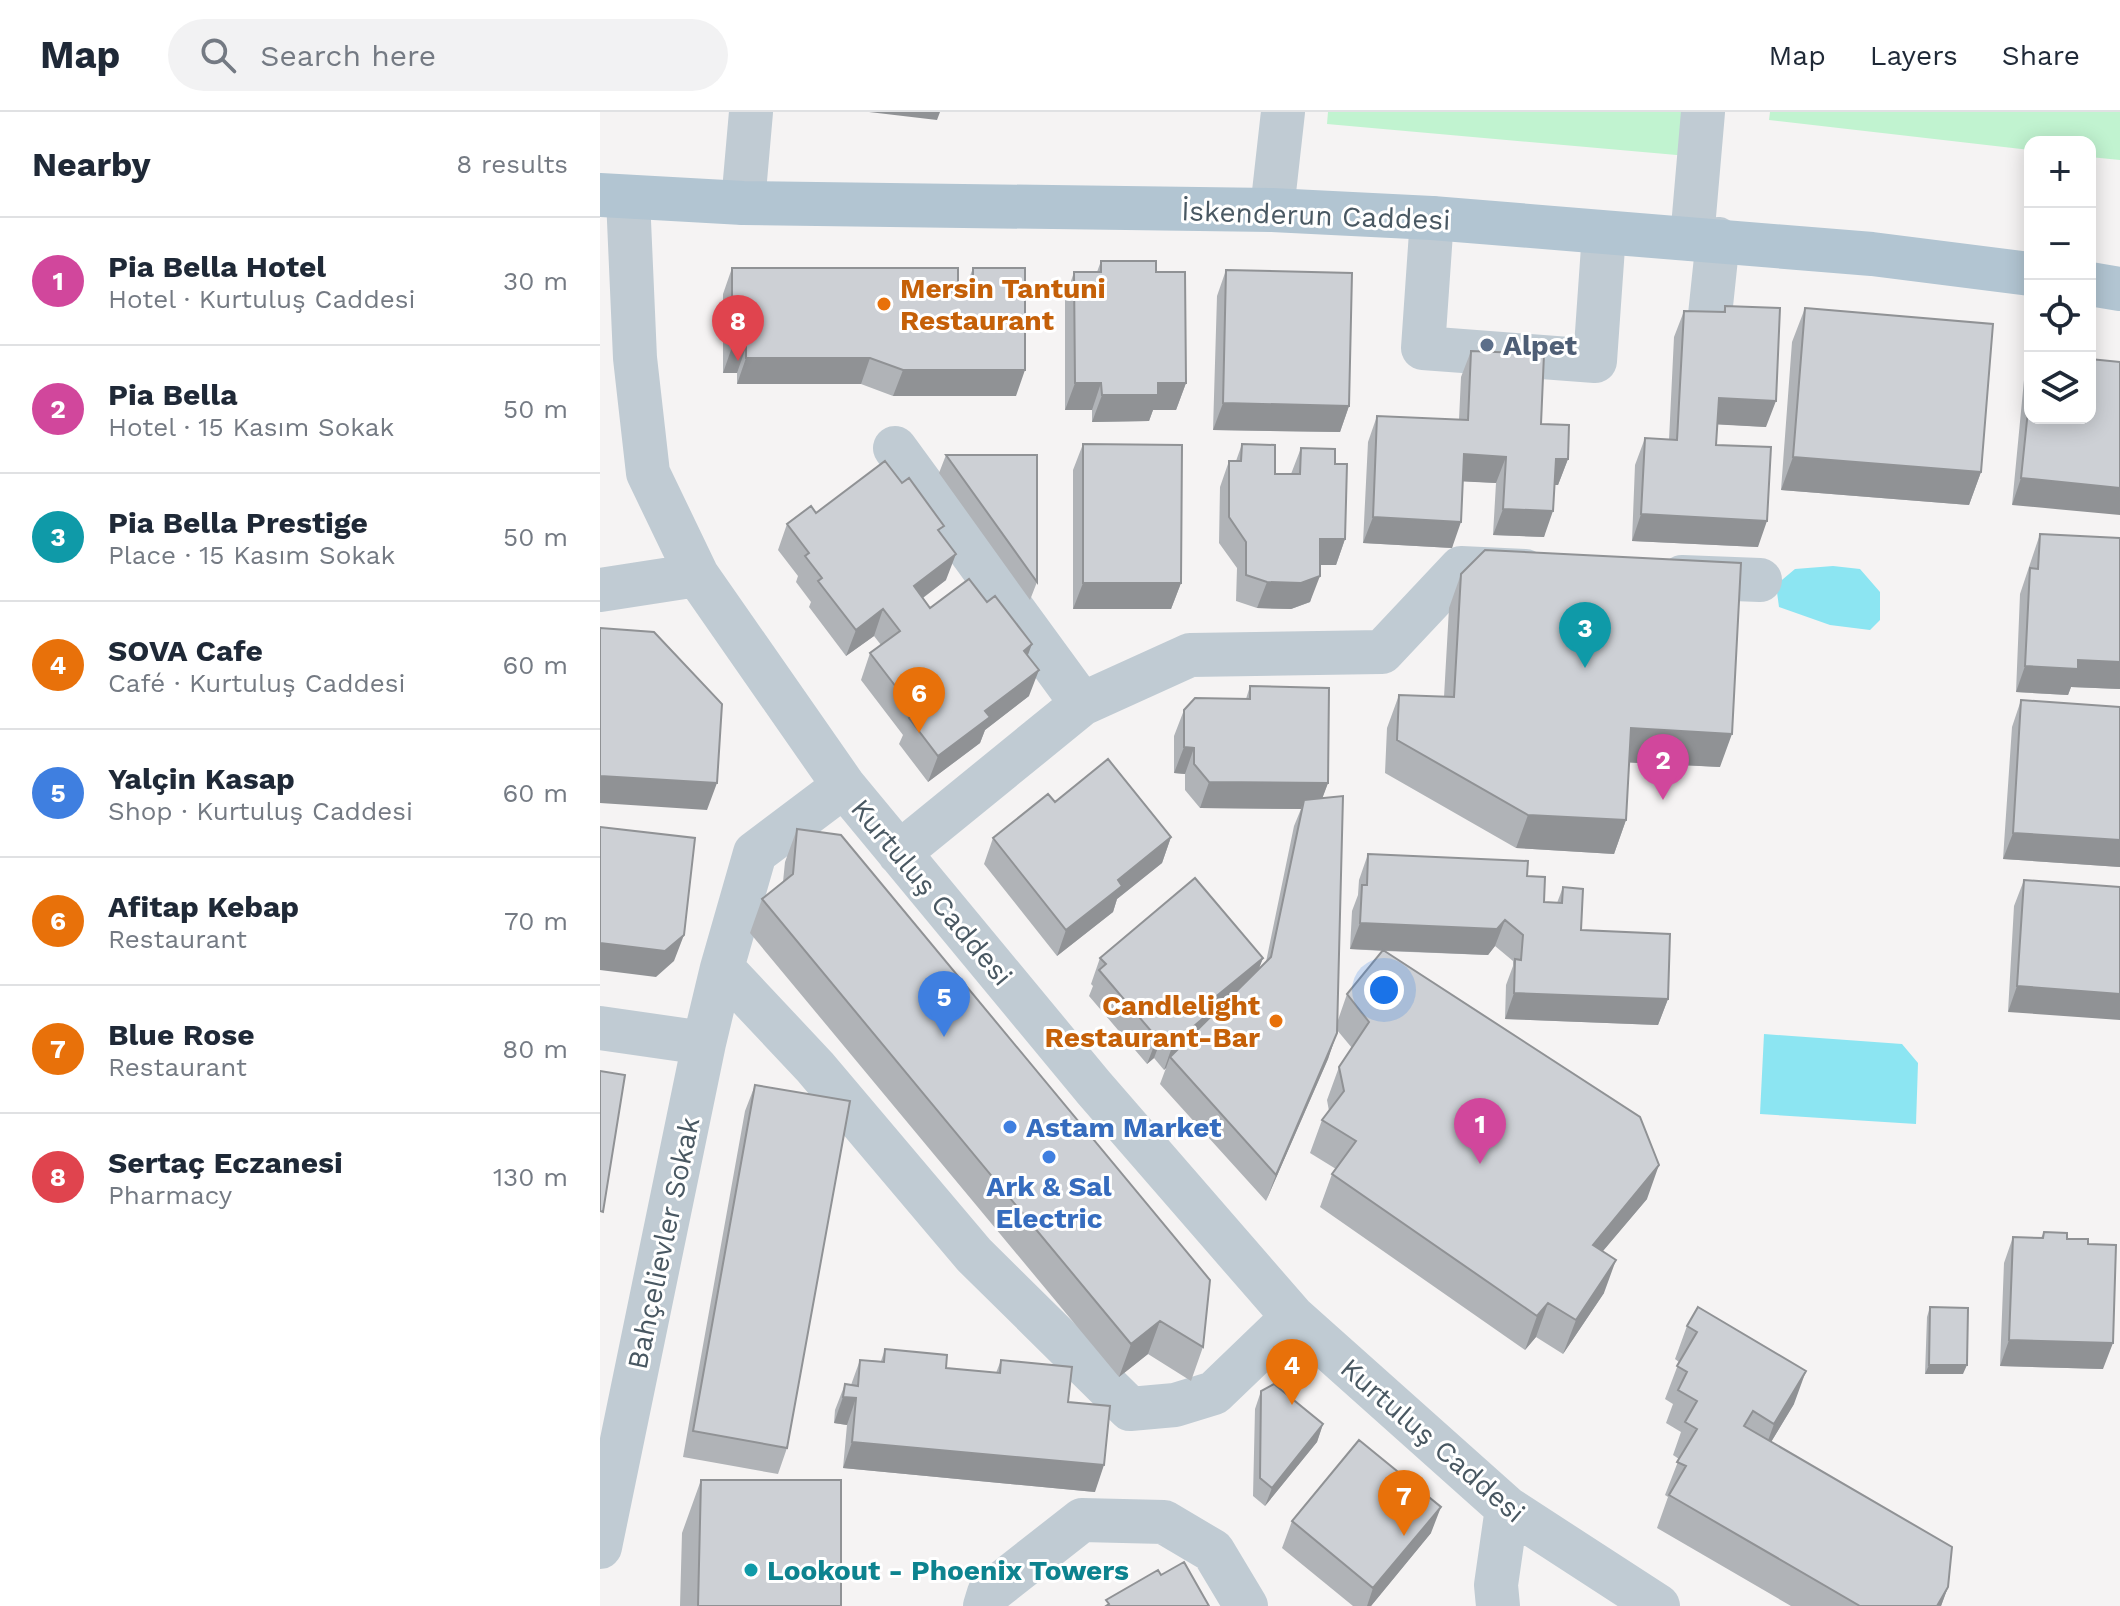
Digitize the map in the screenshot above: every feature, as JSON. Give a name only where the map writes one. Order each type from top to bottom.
[{"type":"main road","name":"İskenderun Caddesi","points":[[614,196],[743,203],[1272,210],[1432,218],[1872,254],[2024,273]]},
{"type":"main road","points":[[2096,285],[2120,289]]},
{"type":"street","points":[[743,203],[751,112]]},
{"type":"street","points":[[1272,210],[1283,112]]},
{"type":"street","points":[[1701,407],[1705,239],[1703,112]]},
{"type":"street","name":"Kurtuluş Caddesi","points":[[614,196],[648,473],[697,575],[844,786],[1094,1088],[1293,1317],[1507,1508],[1658,1606]]},
{"type":"street","points":[[1432,218],[1423,348],[1595,361],[1604,233]]},
{"type":"street","points":[[895,448],[1082,704]]},
{"type":"street","points":[[899,853],[1082,704],[1190,655],[1382,652],[1461,568],[1571,573]]},
{"type":"street","points":[[600,590],[697,575]]},
{"type":"street","points":[[1650,576],[1760,580]]},
{"type":"street","name":"Bahçelievler Sokak","points":[[600,1547],[704,1043],[755,853],[844,786]]},
{"type":"street","points":[[722,968],[815,1067],[974,1255],[1130,1409],[1175,1405],[1214,1393],[1293,1317]]},
{"type":"street","points":[[600,1028],[704,1043]]},
{"type":"street","points":[[1498,1606],[1496,1585],[1507,1508]]},
{"type":"street","points":[[985,1606],[989,1593],[1082,1520],[1164,1522],[1213,1551],[1246,1606]]},
{"type":"green space","points":[[1328,112],[1692,112],[1688,156],[1327,124]]},
{"type":"green space","points":[[1770,112],[2120,112],[2120,160],[2096,158],[2096,136],[2024,136],[2024,149],[1769,120]]},
{"type":"water","points":[[1833,566],[1860,569],[1880,592],[1880,620],[1870,630],[1830,625],[1779,607],[1776,585],[1795,569]]},
{"type":"water","points":[[1764,1034],[1902,1044],[1918,1063],[1916,1124],[1760,1114]]},
{"type":"building","points":[[1101,261],[1156,261],[1156,272],[1185,272],[1186,383],[1158,383],[1158,395],[1102,395],[1101,383],[1075,383],[1074,272],[1101,272]]},
{"type":"building","points":[[732,268],[958,268],[958,289],[973,289],[973,268],[1025,268],[1025,370],[903,370],[870,358],[746,358],[746,347],[732,347]]},
{"type":"building","points":[[1226,270],[1352,273],[1349,406],[1223,403]]},
{"type":"building","points":[[1725,306],[1780,308],[1776,401],[1719,398],[1716,445],[1771,447],[1767,521],[1641,514],[1645,438],[1677,440],[1684,311],[1725,312]]},
{"type":"building","points":[[1805,308],[1993,324],[1981,472],[1793,457]]},
{"type":"building","points":[[1471,351],[1544,354],[1541,424],[1569,425],[1568,459],[1556,459],[1553,511],[1503,509],[1506,457],[1464,454],[1461,522],[1373,517],[1377,416],[1468,420]]},
{"type":"building","points":[[2096,360],[2120,362],[2120,488],[2021,478],[2027,424],[2096,424]]},
{"type":"building","points":[[1083,444],[1182,445],[1181,583],[1083,583]]},
{"type":"building","points":[[1242,444],[1275,445],[1275,474],[1300,474],[1301,448],[1335,449],[1335,464],[1347,464],[1345,539],[1320,539],[1320,576],[1301,583],[1267,582],[1246,575],[1246,542],[1229,517],[1229,461],[1241,461]]},
{"type":"building","points":[[946,455],[1037,455],[1037,582]]},
{"type":"building","points":[[885,461],[902,483],[909,478],[944,526],[938,530],[956,554],[914,586],[930,608],[969,579],[987,602],[995,596],[1032,644],[1024,651],[1039,670],[985,711],[990,717],[938,756],[909,718],[916,713],[870,653],[900,631],[883,609],[856,630],[818,581],[822,578],[805,556],[809,553],[787,524],[811,506],[816,513]]},
{"type":"building","points":[[2040,534],[2120,538],[2120,662],[2078,660],[2078,669],[2025,666],[2030,568],[2038,569]]},
{"type":"building","points":[[1485,550],[1741,563],[1732,734],[1631,728],[1626,820],[1528,815],[1397,740],[1399,695],[1454,697],[1461,574]]},
{"type":"building","points":[[600,628],[654,632],[722,704],[717,783],[600,776]]},
{"type":"building","points":[[1250,686],[1329,688],[1328,783],[1209,782],[1194,764],[1194,748],[1184,747],[1184,710],[1195,698],[1250,699]]},
{"type":"building","points":[[2021,700],[2120,707],[2120,840],[2013,833]]},
{"type":"building","points":[[1108,759],[1171,837],[1118,880],[1122,886],[1066,930],[993,838],[1048,794],[1055,802]]},
{"type":"building","name":"Candlelight Restaurant-Bar","points":[[1343,796],[1337,1033],[1276,1175],[1170,1057],[1271,957],[1304,800]]},
{"type":"building","points":[[600,827],[695,838],[684,935],[665,951],[600,943]]},
{"type":"building","points":[[797,829],[841,835],[1210,1280],[1203,1347],[1160,1321],[1131,1344],[762,899],[793,874]]},
{"type":"building","points":[[1368,854],[1528,861],[1527,876],[1545,877],[1544,902],[1562,903],[1563,887],[1583,889],[1581,930],[1670,934],[1668,999],[1514,993],[1515,959],[1521,960],[1523,935],[1505,920],[1497,929],[1360,923],[1362,885],[1367,885]]},
{"type":"building","points":[[1195,878],[1263,958],[1208,1003],[1214,1009],[1173,1044],[1164,1032],[1157,1038],[1099,970],[1106,964],[1100,958]]},
{"type":"building","points":[[2024,880],[2120,887],[2120,994],[2017,986]]},
{"type":"building","points":[[1383,950],[1640,1117],[1659,1165],[1593,1245],[1616,1260],[1576,1320],[1548,1303],[1537,1316],[1332,1174],[1356,1141],[1322,1120],[1344,1091],[1339,1067],[1369,1022],[1347,994]]},
{"type":"building","points":[[600,1071],[625,1075],[603,1212],[600,1211]]},
{"type":"building","points":[[755,1085],[850,1101],[787,1448],[693,1431]]},
{"type":"building","points":[[2044,1232],[2067,1233],[2067,1239],[2088,1239],[2088,1244],[2116,1245],[2113,1343],[2009,1340],[2013,1237],[2043,1238]]},
{"type":"building","points":[[1698,1307],[1806,1371],[1774,1424],[1753,1411],[1744,1426],[1952,1547],[1948,1587],[1937,1606],[1860,1606],[1669,1495],[1686,1466],[1677,1462],[1697,1429],[1685,1422],[1697,1401],[1678,1390],[1687,1372],[1677,1366],[1697,1332],[1687,1326]]},
{"type":"building","points":[[1930,1307],[1968,1308],[1967,1365],[1929,1365]]},
{"type":"building","points":[[885,1349],[947,1355],[946,1368],[1000,1373],[1001,1360],[1072,1367],[1068,1402],[1110,1406],[1104,1465],[852,1442],[856,1398],[843,1397],[845,1384],[858,1386],[860,1360],[884,1362]]},
{"type":"building","points":[[1274,1384],[1323,1424],[1272,1488],[1260,1478],[1261,1391]]},
{"type":"building","points":[[1359,1440],[1441,1507],[1373,1588],[1292,1521]]},
{"type":"building","points":[[701,1480],[841,1480],[841,1606],[698,1606]]},
{"type":"building","points":[[1184,1562],[1209,1606],[1106,1606],[1109,1604],[1106,1600],[1158,1570],[1161,1575]]},
{"type":"place","name":"Mersin Tantuni Restaurant","points":[[884,304]]},
{"type":"place","name":"Alpet","points":[[1487,345]]},
{"type":"place","name":"Sertaç Eczanesi","points":[[738,361]]},
{"type":"place","name":"Pia Bella Prestige","points":[[1585,668]]},
{"type":"place","name":"Afitap Kebap","points":[[919,733]]},
{"type":"place","name":"Pia Bella","points":[[1663,800]]},
{"type":"place","name":"Candlelight Restaurant-Bar","points":[[1276,1021]]},
{"type":"place","name":"Yalçin Kasap","points":[[944,1037]]},
{"type":"place","name":"Astam Market","points":[[1010,1127]]},
{"type":"place","name":"Ark & Sal Electric","points":[[1049,1157]]},
{"type":"place","name":"Pia Bella Hotel","points":[[1480,1164]]},
{"type":"place","name":"SOVA Cafe","points":[[1292,1405]]},
{"type":"place","name":"Blue Rose","points":[[1404,1536]]},
{"type":"place","name":"Lookout - Phoenix Towers","points":[[751,1570]]}]
